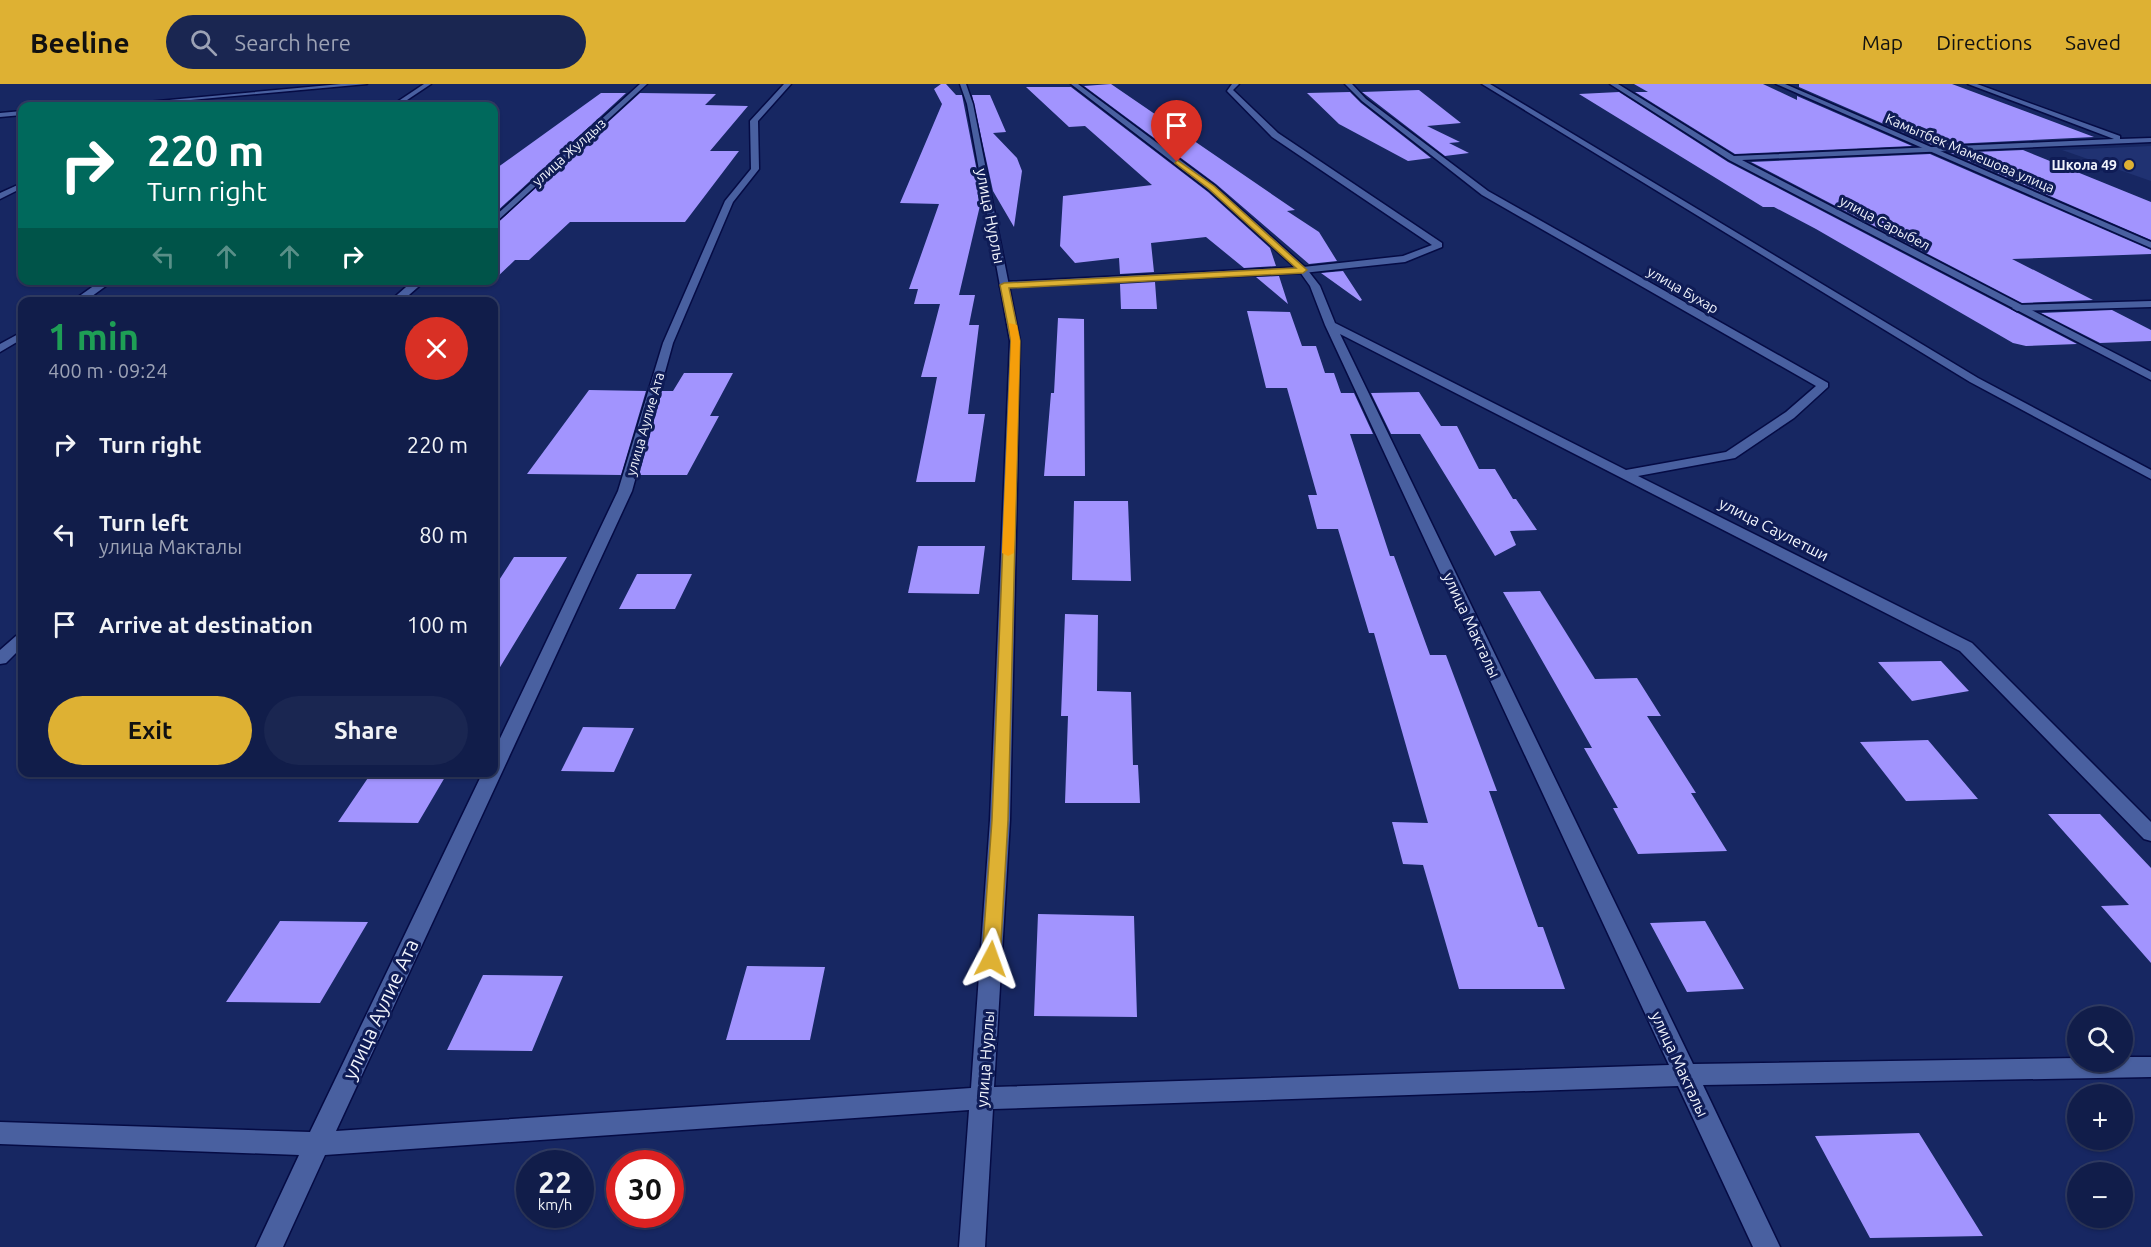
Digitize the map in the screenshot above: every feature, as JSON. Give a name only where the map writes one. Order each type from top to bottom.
[{"type":"street","points":[[162,102],[364,84]]},
{"type":"street","points":[[400,102],[428,84]]},
{"type":"street","name":"улица Жулдыз","points":[[498,217],[644,84]]},
{"type":"street","name":"улица Аулие Ата","points":[[498,760],[625,491],[668,343],[729,201],[755,169],[754,121],[788,84]]},
{"type":"street","name":"улица Нурлы","points":[[963,84],[1015,341],[1000,820],[972,1247]]},
{"type":"street","name":"улица Макталы","points":[[1074,84],[1212,188],[1303,270],[1315,286],[1330,325],[1767,1247]]},
{"type":"street","points":[[1004,285],[1303,270],[1405,259],[1439,245],[1275,135],[1229,90],[1236,84]]},
{"type":"street","name":"улица Бухар","points":[[1348,84],[1373,107],[1485,193],[1824,386],[1790,415],[1730,455],[1624,474]]},
{"type":"street","points":[[1485,84],[1974,380],[2151,475]]},
{"type":"street","name":"улица Сарыбел","points":[[1613,84],[1732,158],[2151,376]]},
{"type":"street","name":"Камытбек Мамешова улица","points":[[1779,84],[2151,245]]},
{"type":"street","points":[[1971,84],[2124,141]]},
{"type":"street","points":[[185,102],[189,100]]},
{"type":"street","points":[[0,115],[18,113]]},
{"type":"street","points":[[1732,158],[2151,140]]},
{"type":"street","points":[[0,196],[18,187]]},
{"type":"street","points":[[84,297],[102,285]]},
{"type":"street","points":[[400,297],[415,285]]},
{"type":"street","points":[[2017,308],[2151,304]]},
{"type":"street","name":"улица Саулетши","points":[[1330,325],[1966,647],[2151,834]]},
{"type":"street","points":[[0,349],[18,338]]},
{"type":"street","points":[[0,658],[18,642]]},
{"type":"street","name":"улица Аулие Ата","points":[[269,1247],[490,777]]},
{"type":"street","points":[[0,1133],[316,1144],[982,1098],[1686,1075],[2151,1067]]},
{"type":"shaded area","name":"Школа 49","points":[[2151,146],[2151,181],[2062,150]]},
{"type":"building","points":[[941,84],[946,84],[956,95],[962,95],[982,197],[959,295],[975,295],[969,325],[979,325],[968,414],[985,414],[975,482],[916,482],[937,377],[921,377],[940,304],[914,304],[918,289],[909,289],[939,204],[900,203],[942,104],[934,89]]},
{"type":"building","points":[[1111,84],[1295,210],[1287,211],[1319,232],[1337,261],[1309,264],[1216,184],[1084,86]]},
{"type":"building","points":[[1634,84],[1763,84],[1797,100],[1797,96],[1912,146],[1735,154],[1635,92],[1648,92]]},
{"type":"building","points":[[1799,84],[1952,84],[2094,137],[1932,145],[1799,87]]},
{"type":"building","points":[[1026,87],[1071,87],[1208,192],[1270,248],[1276,266],[1244,268],[1206,237],[1151,243],[1154,272],[1120,274],[1119,258],[1075,263],[1060,246],[1063,196],[1152,185],[1085,126],[1069,127]]},
{"type":"building","points":[[1419,90],[1461,123],[1427,126],[1460,142],[1449,143],[1469,153],[1445,156],[1362,92]]},
{"type":"building","points":[[1350,92],[1431,158],[1408,161],[1339,124],[1307,93]]},
{"type":"building","points":[[1619,92],[1728,162],[2077,344],[2026,346],[2013,343],[1816,229],[1774,207],[1763,207],[1579,94]]},
{"type":"building","points":[[601,93],[626,93],[498,210],[498,167]]},
{"type":"building","points":[[640,93],[716,94],[705,105],[748,106],[710,151],[739,151],[685,222],[570,222],[529,260],[515,260],[498,276],[498,222]]},
{"type":"building","points":[[972,95],[990,95],[1006,132],[993,133],[1017,158],[1022,171],[1014,227],[993,191]]},
{"type":"building","points":[[2023,150],[2151,202],[2151,240],[1951,153]]},
{"type":"building","points":[[1930,154],[2151,250],[2151,254],[2012,259],[2093,300],[2022,303],[1751,162]]},
{"type":"building","points":[[1343,271],[1362,300],[1360,301],[1321,273]]},
{"type":"building","points":[[1279,276],[1288,304],[1256,277]]},
{"type":"building","points":[[1155,282],[1157,309],[1121,309],[1120,284]]},
{"type":"building","points":[[2112,310],[2151,330],[2151,341],[2100,343],[2041,313]]},
{"type":"building","points":[[1247,311],[1290,312],[1302,346],[1316,346],[1325,373],[1334,373],[1341,393],[1354,393],[1373,434],[1350,434],[1390,556],[1394,556],[1430,655],[1446,655],[1497,791],[1489,791],[1538,927],[1543,927],[1565,989],[1459,989],[1423,865],[1403,864],[1392,822],[1428,823],[1374,633],[1369,633],[1338,529],[1317,529],[1308,495],[1317,495],[1287,388],[1266,388]]},
{"type":"building","points":[[1058,318],[1084,319],[1085,476],[1044,476],[1051,393],[1054,393]]},
{"type":"building","points":[[684,373],[733,373],[710,416],[719,416],[687,475],[639,475],[662,391],[673,391]]},
{"type":"building","points":[[589,390],[646,391],[621,475],[527,474]]},
{"type":"building","points":[[1419,392],[1441,426],[1457,426],[1479,469],[1495,469],[1513,499],[1516,499],[1537,530],[1510,531],[1516,545],[1495,556],[1420,434],[1391,434],[1371,393]]},
{"type":"building","points":[[1074,501],[1128,501],[1131,581],[1072,580]]},
{"type":"building","points":[[918,546],[985,546],[979,594],[908,593]]},
{"type":"building","points":[[514,557],[567,557],[498,670],[498,582]]},
{"type":"building","points":[[637,574],[692,574],[675,609],[619,609]]},
{"type":"building","points":[[1540,591],[1595,679],[1637,678],[1661,716],[1647,716],[1696,793],[1691,793],[1727,851],[1638,854],[1613,808],[1618,808],[1584,748],[1592,748],[1503,592]]},
{"type":"building","points":[[1065,614],[1098,615],[1097,691],[1131,692],[1133,765],[1138,765],[1140,803],[1065,803],[1068,716],[1061,716]]},
{"type":"building","points":[[1941,661],[1969,691],[1912,701],[1878,662]]},
{"type":"building","points":[[583,727],[634,728],[614,772],[561,771]]},
{"type":"building","points":[[1928,740],[1978,799],[1906,801],[1860,742]]},
{"type":"building","points":[[369,777],[445,777],[418,823],[338,822]]},
{"type":"building","points":[[2048,814],[2100,814],[2151,868],[2151,963],[2101,906],[2129,905]]},
{"type":"building","points":[[1038,914],[1134,916],[1137,1017],[1034,1016]]},
{"type":"building","points":[[280,921],[368,922],[320,1003],[226,1002]]},
{"type":"building","points":[[1705,921],[1744,989],[1687,992],[1650,923]]},
{"type":"building","points":[[747,966],[825,967],[810,1040],[726,1040]]},
{"type":"building","points":[[483,975],[563,976],[532,1051],[447,1050]]},
{"type":"building","points":[[1919,1133],[1983,1236],[1870,1238],[1815,1136]]},
{"type":"slow traffic","points":[[1008,553],[1015,341],[1012,325]]},
{"type":"place","name":"Школа 49","points":[[2129,165]]},
{"type":"route","points":[[991,959],[1000,820],[1015,341],[1004,285],[1303,270],[1212,188],[1177,162]]}]
